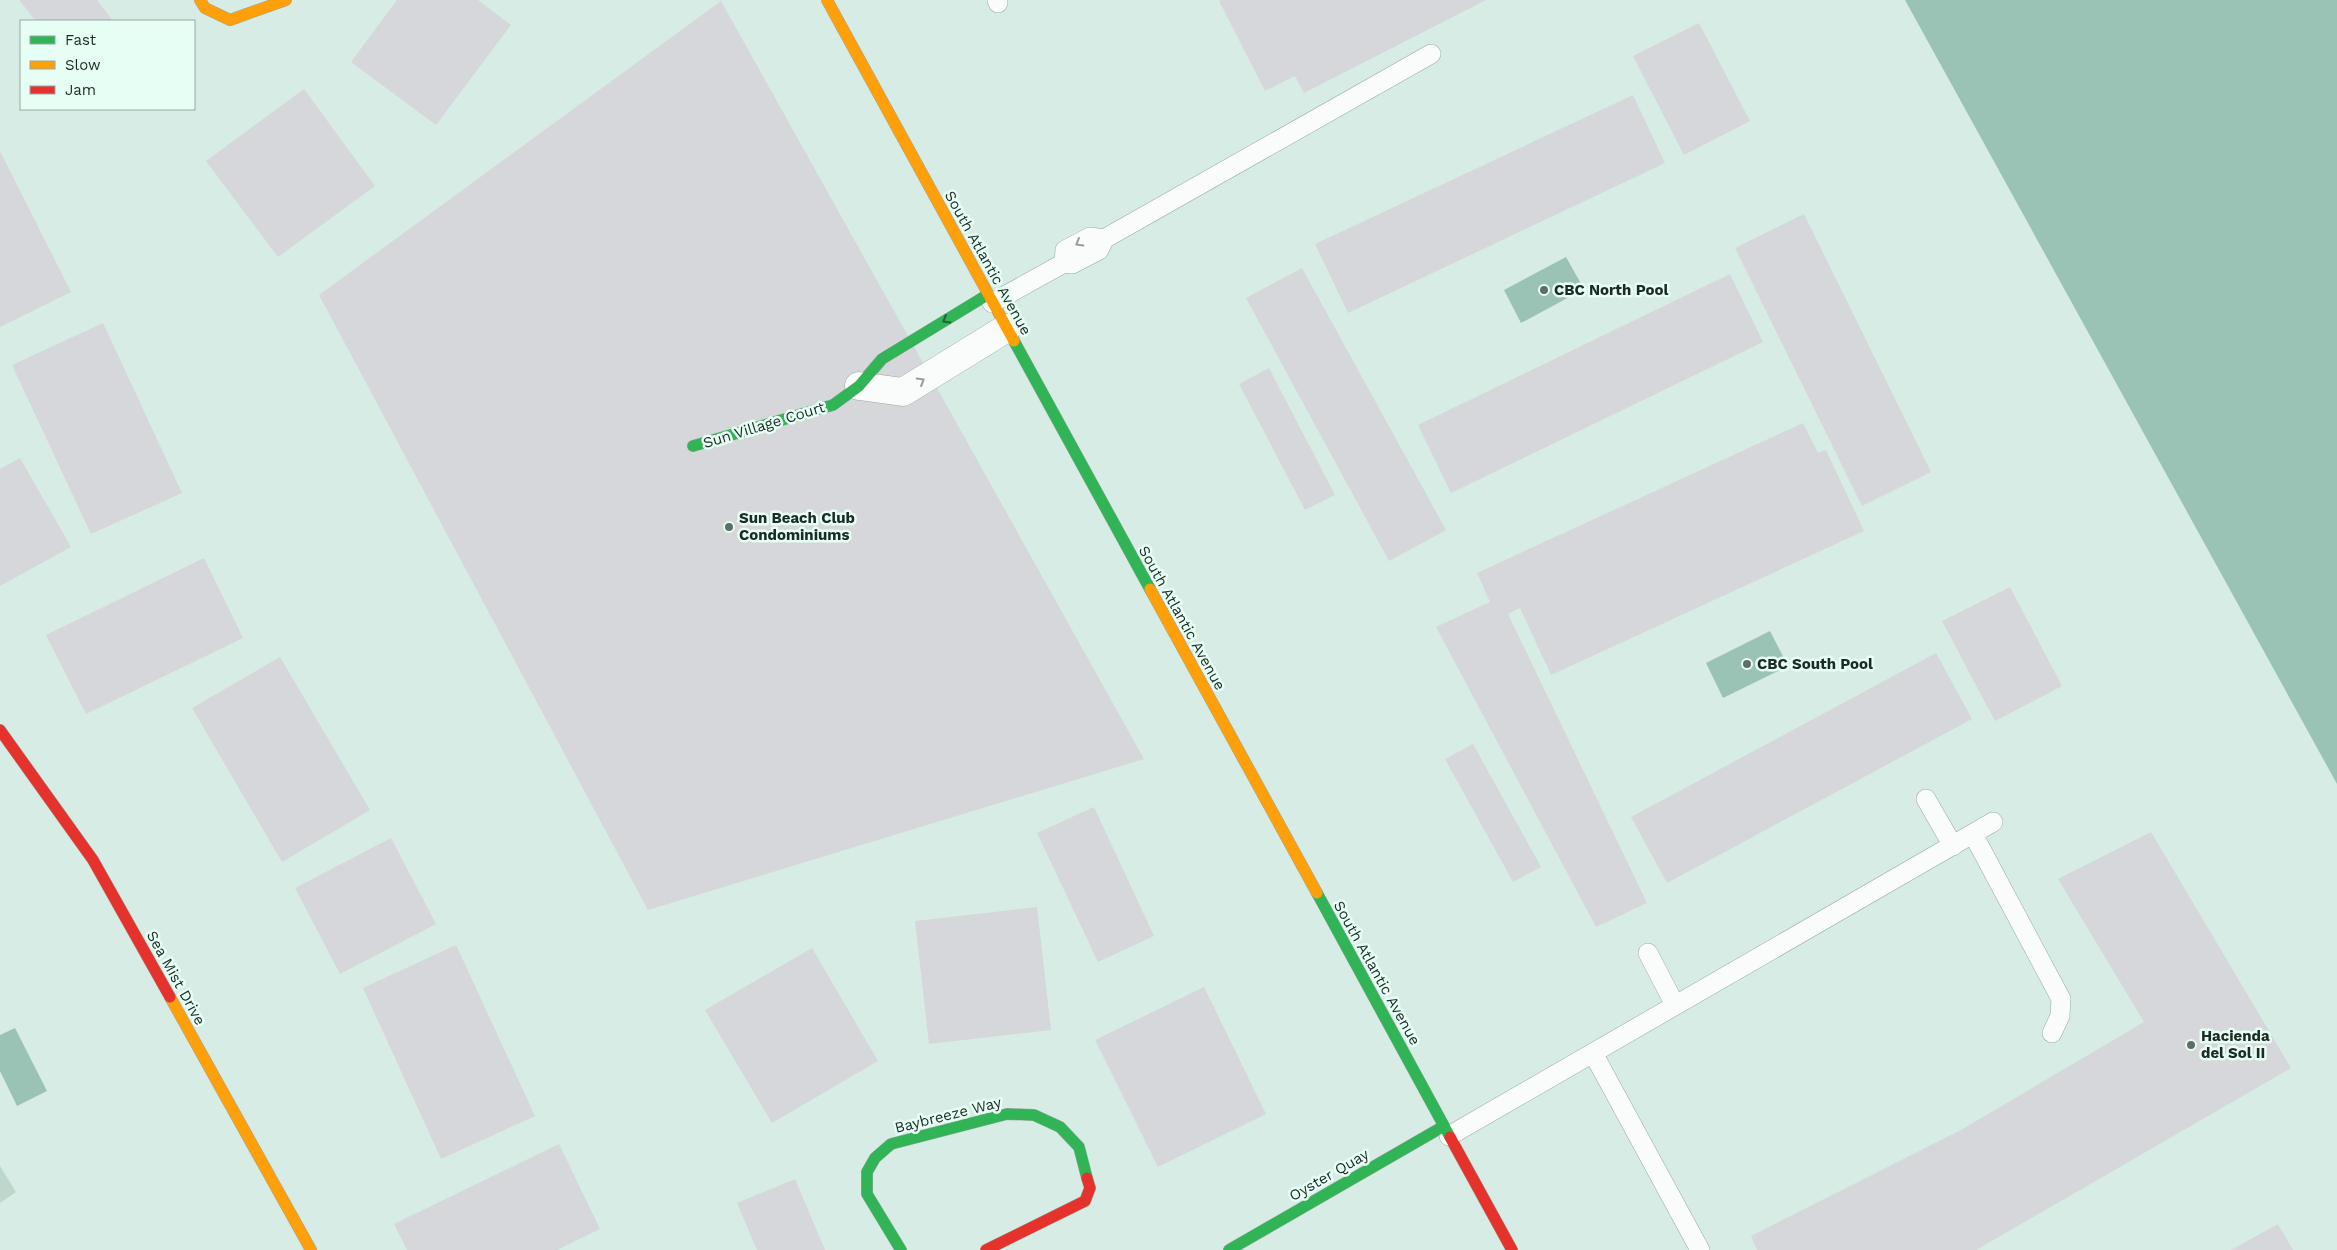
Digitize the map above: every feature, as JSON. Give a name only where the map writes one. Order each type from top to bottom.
[{"type":"street","points":[[200,0],[205,8],[230,20],[286,0]]},
{"type":"street","name":"South Atlantic Avenue","points":[[827,0],[989,299],[1007,328],[1512,1250]]},
{"type":"street","name":"Sun Village Court","points":[[693,446],[833,404],[858,386],[882,359],[989,299]]},
{"type":"street","points":[[858,386],[902,392],[1007,328]]},
{"type":"street","name":"Sea Mist Drive","points":[[0,730],[93,860],[311,1250]]},
{"type":"street","name":"Baybreeze Way","points":[[901,1250],[867,1194],[867,1172],[875,1158],[891,1144],[1007,1114],[1034,1115],[1060,1126],[1079,1148],[1090,1188],[1085,1201],[986,1250]]},
{"type":"street","name":"Oyster Quay","points":[[1229,1250],[1446,1131]]},
{"type":"lane","points":[[989,299],[1064,262],[1065,250],[1090,236],[1104,239],[1431,54]]},
{"type":"lane","points":[[1926,799],[1953,846]]},
{"type":"lane","points":[[1446,1131],[1593,1053],[1993,822]]},
{"type":"lane","points":[[1973,834],[2061,999],[2060,1016],[2052,1033]]},
{"type":"lane","points":[[1648,954],[1676,1006]]},
{"type":"lane","points":[[1593,1053],[1700,1250]]},
{"type":"shaded area","points":[[1905,0],[2337,0],[2337,784]]},
{"type":"shaded area","name":"CBC North Pool","points":[[1566,257],[1584,289],[1521,323],[1504,290]]},
{"type":"shaded area","name":"CBC South Pool","points":[[1770,631],[1788,666],[1723,698],[1706,663]]},
{"type":"shaded area","points":[[15,1028],[47,1091],[17,1106],[0,1071],[0,1035]]},
{"type":"shaded area","points":[[0,1166],[16,1192],[0,1203]]},
{"type":"building","points":[[19,0],[97,0],[112,20],[35,20]]},
{"type":"building","points":[[397,0],[478,0],[511,25],[436,125],[351,62]]},
{"type":"building","points":[[1486,0],[1304,93],[1295,76],[1265,91],[1219,1]]},
{"type":"building","name":"Sun Beach Club Condominiums","points":[[721,1],[1144,759],[648,910],[319,295]]},
{"type":"building","points":[[1699,23],[1750,121],[1684,155],[1633,56]]},
{"type":"building","points":[[304,89],[375,186],[278,257],[206,161]]},
{"type":"building","points":[[1633,95],[1665,163],[1348,313],[1315,244]]},
{"type":"building","points":[[0,151],[71,292],[0,327]]},
{"type":"building","points":[[1804,214],[1931,472],[1862,506],[1735,248]]},
{"type":"building","points":[[1302,268],[1446,530],[1389,561],[1246,298]]},
{"type":"building","points":[[1730,274],[1763,342],[1451,493],[1418,425]]},
{"type":"building","points":[[103,323],[182,493],[91,534],[12,365]]},
{"type":"building","points":[[1269,368],[1335,495],[1305,510],[1239,384]]},
{"type":"building","points":[[1803,423],[1818,453],[1826,450],[1864,531],[1551,675],[1520,608],[1508,614],[1647,903],[1596,927],[1436,627],[1490,602],[1477,573]]},
{"type":"building","points":[[20,458],[71,547],[0,586],[0,469]]},
{"type":"building","points":[[204,558],[243,638],[86,714],[46,635]]},
{"type":"building","points":[[2010,587],[2062,686],[1995,721],[1942,621]]},
{"type":"building","points":[[1936,653],[1972,719],[1667,883],[1631,817]]},
{"type":"building","points":[[280,657],[370,810],[282,862],[192,708]]},
{"type":"building","points":[[1473,744],[1541,867],[1513,882],[1445,759]]},
{"type":"building","points":[[1094,807],[1154,936],[1098,962],[1037,833]]},
{"type":"building","name":"Hacienda del Sol II","points":[[2151,832],[2291,1068],[1976,1250],[1757,1250],[1751,1236],[1961,1130],[2144,1022],[2058,879]]},
{"type":"building","points":[[391,838],[436,924],[340,974],[295,888]]},
{"type":"building","points":[[1037,907],[1051,1030],[929,1044],[915,921]]},
{"type":"building","points":[[456,945],[535,1116],[441,1159],[363,988]]},
{"type":"building","points":[[812,948],[878,1061],[772,1123],[705,1010]]},
{"type":"building","points":[[1204,987],[1266,1114],[1158,1167],[1095,1040]]},
{"type":"building","points":[[559,1144],[600,1229],[557,1250],[407,1250],[394,1224]]},
{"type":"building","points":[[795,1179],[825,1250],[757,1250],[737,1203]]},
{"type":"building","points":[[2278,1224],[2293,1250],[2231,1250]]},
{"type":"traffic: fast","points":[[693,446],[833,405],[859,386],[882,359],[987,295]]},
{"type":"traffic: fast","points":[[1014,341],[1150,589]]},
{"type":"traffic: fast","points":[[1317,893],[1450,1137]]},
{"type":"traffic: fast","points":[[901,1250],[867,1194],[867,1172],[875,1158],[891,1144],[1007,1114],[1034,1115],[1060,1127],[1079,1147],[1087,1178]]},
{"type":"traffic: fast","points":[[1229,1250],[1444,1126]]},
{"type":"traffic: slow","points":[[200,0],[205,8],[230,20],[286,0]]},
{"type":"traffic: slow","points":[[827,0],[1014,341]]},
{"type":"traffic: slow","points":[[1150,589],[1317,893]]},
{"type":"traffic: slow","points":[[170,997],[311,1250]]},
{"type":"traffic: jam","points":[[0,730],[93,860],[170,997]]},
{"type":"traffic: jam","points":[[1450,1137],[1512,1250]]},
{"type":"traffic: jam","points":[[986,1250],[1085,1201],[1090,1188],[1087,1178]]},
{"type":"place","name":"CBC North Pool","points":[[1544,290]]},
{"type":"place","name":"Sun Beach Club Condominiums","points":[[729,527]]},
{"type":"place","name":"CBC South Pool","points":[[1747,664]]},
{"type":"place","name":"Hacienda del Sol II","points":[[2191,1045]]}]
